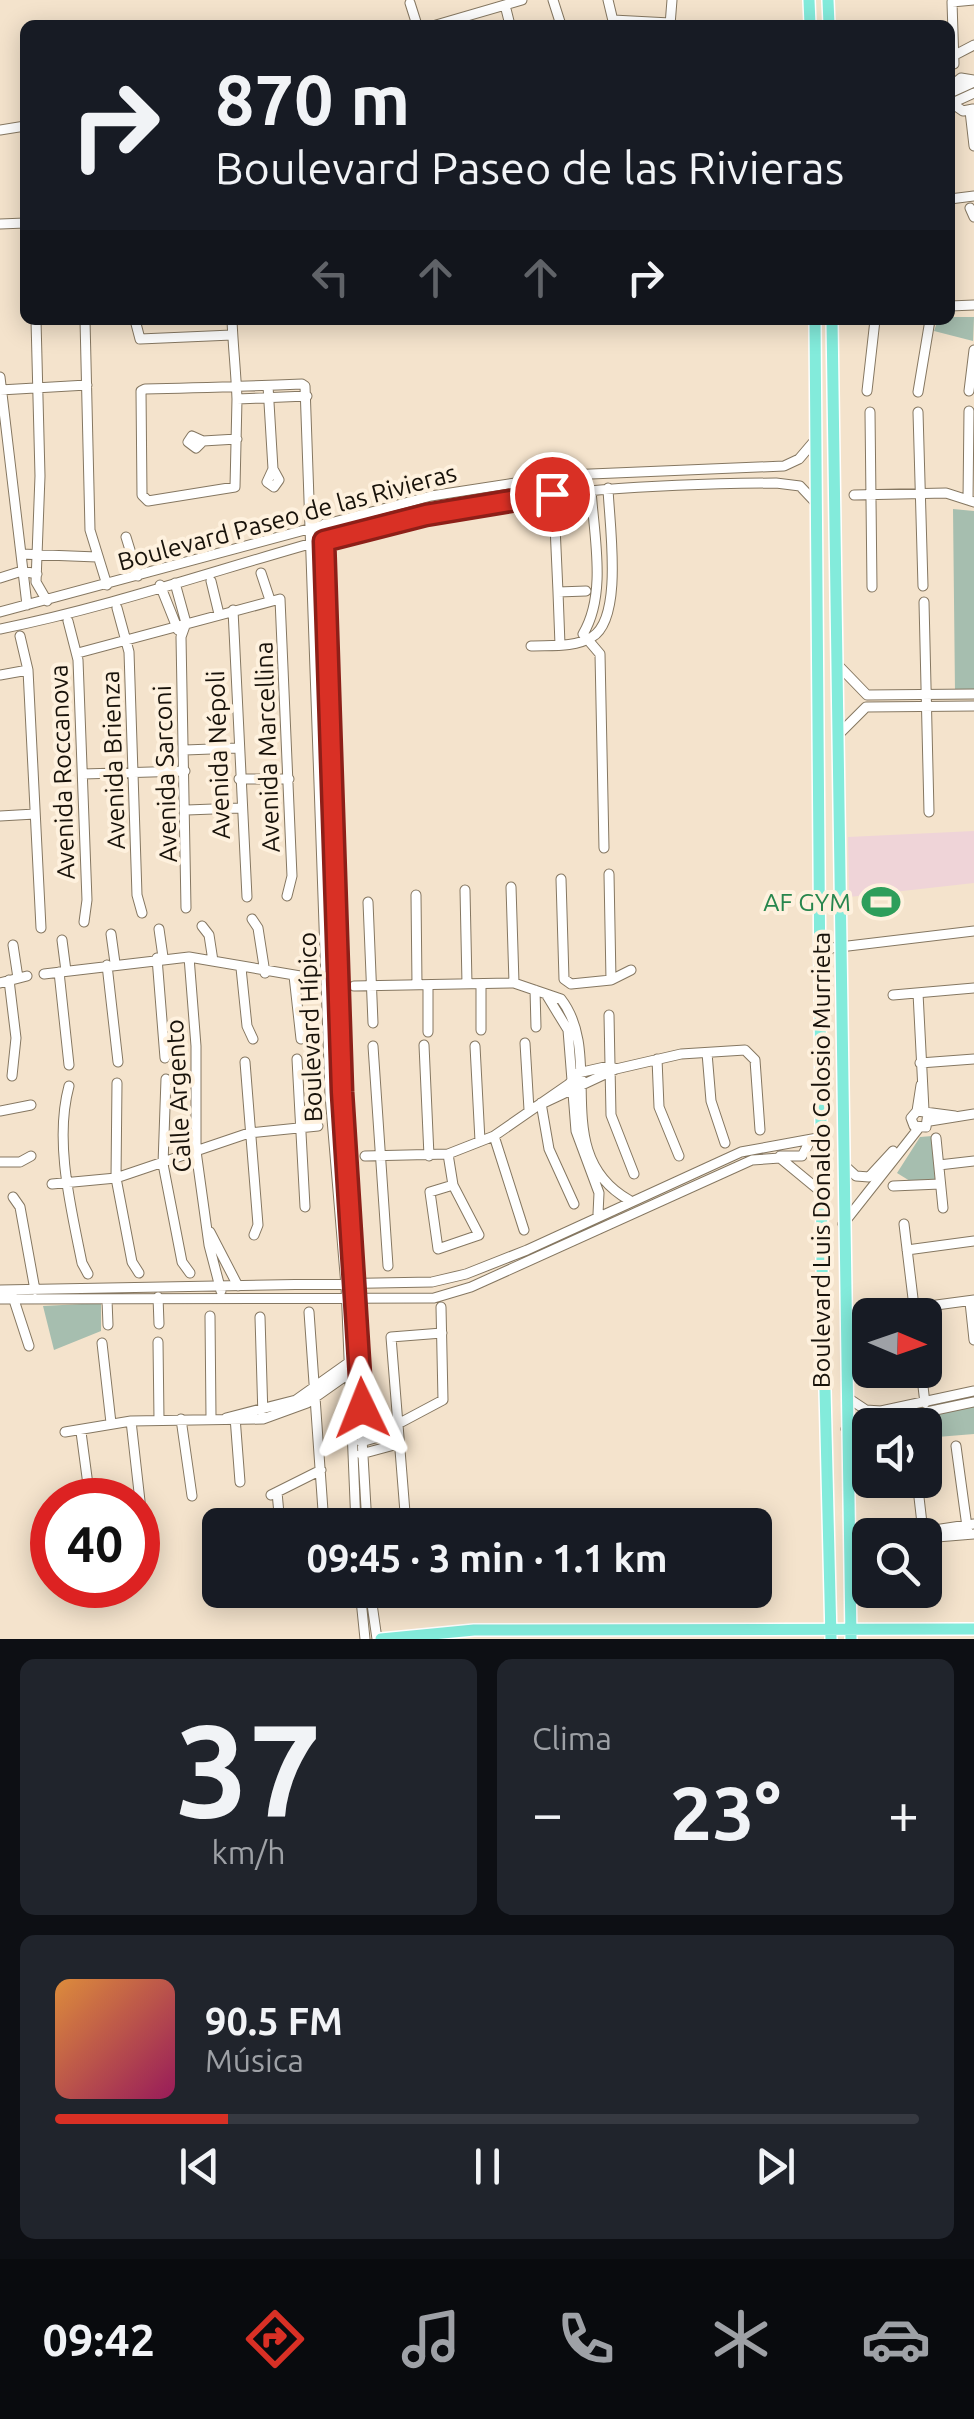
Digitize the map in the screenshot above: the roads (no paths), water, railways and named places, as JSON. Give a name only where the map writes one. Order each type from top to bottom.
[{"type":"main road","name":"Boulevard Luis Donaldo Colosio Murrieta","points":[[815,325],[823,950],[822,1232],[831,1634]]},
{"type":"main road","name":"Boulevard Luis Donaldo Colosio Murrieta","points":[[832,325],[842,947],[843,1314],[851,1634]]},
{"type":"main road","points":[[819,579],[836,579]]},
{"type":"main road","points":[[822,1232],[830,1309],[843,1314]]},
{"type":"main road","points":[[824,1345],[836,1350],[845,1390]]},
{"type":"main road","points":[[808,1628],[824,1615],[830,1598]]},
{"type":"main road","points":[[850,1603],[882,1628]]},
{"type":"main road","points":[[379,1639],[474,1630],[808,1628],[851,1634],[882,1628],[974,1628]]},
{"type":"street","points":[[453,20],[522,0]]},
{"type":"street","points":[[954,1],[974,0]]},
{"type":"street","points":[[410,3],[416,20]]},
{"type":"street","points":[[505,5],[509,20]]},
{"type":"street","points":[[972,110],[973,149]]},
{"type":"street","points":[[36,325],[36,580]]},
{"type":"street","points":[[85,325],[89,518],[106,585]]},
{"type":"street","points":[[136,325],[140,339],[232,335]]},
{"type":"street","points":[[232,325],[236,386],[237,439],[235,488],[144,499],[141,391],[236,386],[306,391]]},
{"type":"street","points":[[867,392],[874,325]]},
{"type":"street","points":[[918,392],[929,325]]},
{"type":"street","points":[[969,391],[974,350]]},
{"type":"street","points":[[0,377],[28,605]]},
{"type":"street","points":[[0,390],[88,385]]},
{"type":"street","points":[[268,386],[273,469]]},
{"type":"street","points":[[236,399],[306,391]]},
{"type":"street","name":"Boulevard Hípico","points":[[306,391],[319,543],[334,994],[355,1367],[356,1508]]},
{"type":"street","points":[[854,495],[921,493],[971,501],[970,411]]},
{"type":"street","points":[[870,412],[872,587]]},
{"type":"street","points":[[918,412],[923,586]]},
{"type":"street","points":[[203,441],[237,439]]},
{"type":"street","name":"Boulevard Paseo de las Rivieras","points":[[0,612],[430,496],[567,474],[784,466],[799,459],[816,439]]},
{"type":"street","name":"Boulevard Paseo de las Rivieras","points":[[0,629],[426,515],[591,490],[791,483],[800,486],[818,506]]},
{"type":"street","points":[[531,646],[587,640],[603,626],[609,613],[608,488]]},
{"type":"street","points":[[591,490],[596,590],[594,614],[583,634],[600,654],[604,848]]},
{"type":"street","points":[[554,504],[560,645]]},
{"type":"street","points":[[126,537],[138,576]]},
{"type":"street","points":[[20,554],[97,556]]},
{"type":"street","points":[[0,578],[22,571]]},
{"type":"street","points":[[22,571],[36,580],[47,601]]},
{"type":"street","points":[[156,572],[181,624]]},
{"type":"street","name":"Avenida Marcellina","points":[[262,573],[274,599],[282,606],[292,882],[287,896]]},
{"type":"street","points":[[24,587],[36,580]]},
{"type":"street","points":[[210,581],[219,614]]},
{"type":"street","points":[[175,583],[181,624]]},
{"type":"street","points":[[558,592],[586,591]]},
{"type":"street","points":[[78,653],[274,599]]},
{"type":"street","points":[[924,602],[928,812]]},
{"type":"street","name":"Avenida Brienza","points":[[117,608],[126,640],[142,912]]},
{"type":"street","name":"Avenida Népoli","points":[[232,610],[247,897]]},
{"type":"street","name":"Avenida Roccanova","points":[[68,621],[78,653],[84,922]]},
{"type":"street","name":"Avenida Sarconi","points":[[181,624],[186,908]]},
{"type":"street","points":[[20,636],[28,670],[41,928]]},
{"type":"street","points":[[837,664],[867,696],[893,701]]},
{"type":"street","points":[[0,675],[28,670]]},
{"type":"street","points":[[838,735],[866,707],[974,694]]},
{"type":"street","points":[[866,707],[867,696]]},
{"type":"street","points":[[926,700],[974,706]]},
{"type":"street","points":[[185,750],[238,748]]},
{"type":"street","points":[[83,774],[186,770]]},
{"type":"street","points":[[239,779],[289,779]]},
{"type":"street","points":[[187,810],[240,808]]},
{"type":"street","points":[[0,816],[35,814]]},
{"type":"street","points":[[608,874],[611,980]]},
{"type":"street","points":[[553,999],[567,981],[561,879]]},
{"type":"street","points":[[512,887],[514,983]]},
{"type":"street","points":[[464,890],[467,984]]},
{"type":"street","points":[[416,895],[428,1032]]},
{"type":"street","points":[[368,902],[373,1023]]},
{"type":"street","points":[[252,919],[258,928],[265,974]]},
{"type":"street","points":[[202,926],[209,935],[213,961]]},
{"type":"street","points":[[160,929],[165,1058]]},
{"type":"street","points":[[823,950],[974,931]]},
{"type":"street","points":[[111,934],[118,1062]]},
{"type":"street","points":[[62,940],[70,1065]]},
{"type":"street","points":[[12,945],[16,1038],[12,1076]]},
{"type":"street","points":[[44,974],[160,958],[189,958],[265,974],[312,978]]},
{"type":"street","name":"Calle Argento","points":[[189,958],[196,1046],[196,1151],[221,1299]]},
{"type":"street","points":[[241,968],[247,1026],[254,1039]]},
{"type":"street","points":[[567,981],[611,980],[631,970]]},
{"type":"street","points":[[294,976],[302,1039]]},
{"type":"street","points":[[354,986],[514,983],[553,999],[574,1020],[578,1073],[573,1088],[584,1136],[602,1180],[629,1200]]},
{"type":"street","points":[[481,984],[481,1030]]},
{"type":"street","points":[[893,995],[974,988]]},
{"type":"street","points":[[535,990],[536,1027]]},
{"type":"street","points":[[916,1127],[926,1128],[918,993]]},
{"type":"street","points":[[553,999],[568,1030],[578,1141],[600,1198],[598,1214]]},
{"type":"street","points":[[609,1015],[611,1115],[634,1174]]},
{"type":"street","points":[[525,1044],[536,1106],[549,1149],[574,1204]]},
{"type":"street","points":[[424,1045],[429,1156]]},
{"type":"street","points":[[373,1046],[388,1266]]},
{"type":"street","points":[[475,1046],[480,1141]]},
{"type":"street","points":[[578,1073],[745,1050],[754,1056],[760,1130]]},
{"type":"street","points":[[707,1053],[710,1100],[725,1143]]},
{"type":"street","points":[[297,1059],[305,1207]]},
{"type":"street","points":[[920,1063],[974,1059]]},
{"type":"street","points":[[657,1060],[659,1107],[679,1156]]},
{"type":"street","points":[[244,1062],[258,1225],[254,1235]]},
{"type":"street","points":[[365,1156],[448,1154],[494,1136],[536,1106],[611,1070]]},
{"type":"street","points":[[166,1079],[163,1164],[182,1262],[190,1273]]},
{"type":"street","points":[[117,1083],[116,1178],[129,1248],[139,1273]]},
{"type":"street","points":[[69,1086],[65,1104],[68,1184],[82,1263],[88,1274]]},
{"type":"street","points":[[0,1111],[31,1105]]},
{"type":"street","points":[[916,1127],[912,1118],[925,1114],[974,1114]]},
{"type":"street","points":[[52,1184],[116,1178],[248,1133],[318,1126]]},
{"type":"street","points":[[842,1163],[850,1173],[869,1177],[916,1127]]},
{"type":"street","points":[[842,1226],[916,1127]]},
{"type":"street","points":[[494,1136],[524,1230]]},
{"type":"street","points":[[13,1294],[158,1294],[183,1300],[414,1300],[456,1294],[629,1200],[758,1152],[823,1137]]},
{"type":"street","points":[[936,1138],[943,1208]]},
{"type":"street","points":[[805,1154],[809,1142]]},
{"type":"street","points":[[0,1296],[35,1290],[106,1300],[183,1288],[351,1286],[449,1278],[529,1255],[645,1208],[758,1152],[798,1168],[823,1194]]},
{"type":"street","points":[[448,1154],[453,1185],[479,1235],[438,1249],[430,1192],[453,1185]]},
{"type":"street","points":[[778,1158],[805,1154],[823,1162]]},
{"type":"street","points":[[0,1162],[20,1162],[31,1156]]},
{"type":"street","points":[[939,1164],[974,1161]]},
{"type":"street","points":[[893,1186],[940,1184]]},
{"type":"street","points":[[640,1196],[645,1208]]},
{"type":"street","points":[[12,1197],[20,1207],[35,1290]]},
{"type":"street","points":[[904,1224],[914,1298]]},
{"type":"street","name":"Calle Argento","points":[[210,1232],[238,1285]]},
{"type":"street","points":[[908,1250],[974,1241]]},
{"type":"street","points":[[238,1285],[239,1300]]},
{"type":"street","points":[[183,1288],[183,1300]]},
{"type":"street","points":[[13,1294],[28,1346]]},
{"type":"street","points":[[158,1294],[159,1324]]},
{"type":"street","points":[[106,1300],[108,1324]]},
{"type":"street","points":[[942,1306],[972,1301],[974,1340]]},
{"type":"street","points":[[358,1448],[442,1403],[442,1307]]},
{"type":"street","points":[[309,1312],[323,1508]]},
{"type":"street","points":[[210,1316],[211,1417]]},
{"type":"street","points":[[260,1317],[263,1416]]},
{"type":"street","points":[[404,1508],[391,1336],[442,1333]]},
{"type":"street","points":[[102,1342],[111,1423]]},
{"type":"street","points":[[158,1342],[159,1419]]},
{"type":"street","points":[[65,1432],[131,1421],[263,1416],[314,1394],[329,1379],[355,1367]]},
{"type":"street","name":"Boulevard Hípico","points":[[355,1367],[350,1389],[364,1508]]},
{"type":"street","points":[[329,1379],[350,1389]]},
{"type":"street","points":[[924,1388],[926,1405]]},
{"type":"street","points":[[845,1390],[858,1406],[873,1411],[974,1402]]},
{"type":"street","points":[[846,1429],[974,1392]]},
{"type":"street","points":[[232,1418],[240,1482]]},
{"type":"street","points":[[181,1419],[192,1496]]},
{"type":"street","points":[[131,1421],[138,1478]]},
{"type":"street","points":[[81,1432],[87,1478]]},
{"type":"street","points":[[358,1448],[398,1444]]},
{"type":"street","points":[[942,1532],[971,1529],[956,1446]]},
{"type":"street","points":[[277,1508],[274,1493],[321,1470]]},
{"type":"street","points":[[849,1530],[852,1533]]},
{"type":"street","points":[[362,1608],[365,1639]]},
{"type":"street","points":[[373,1608],[379,1639]]},
{"type":"place","name":"AF GYM","points":[[881,902]]}]
